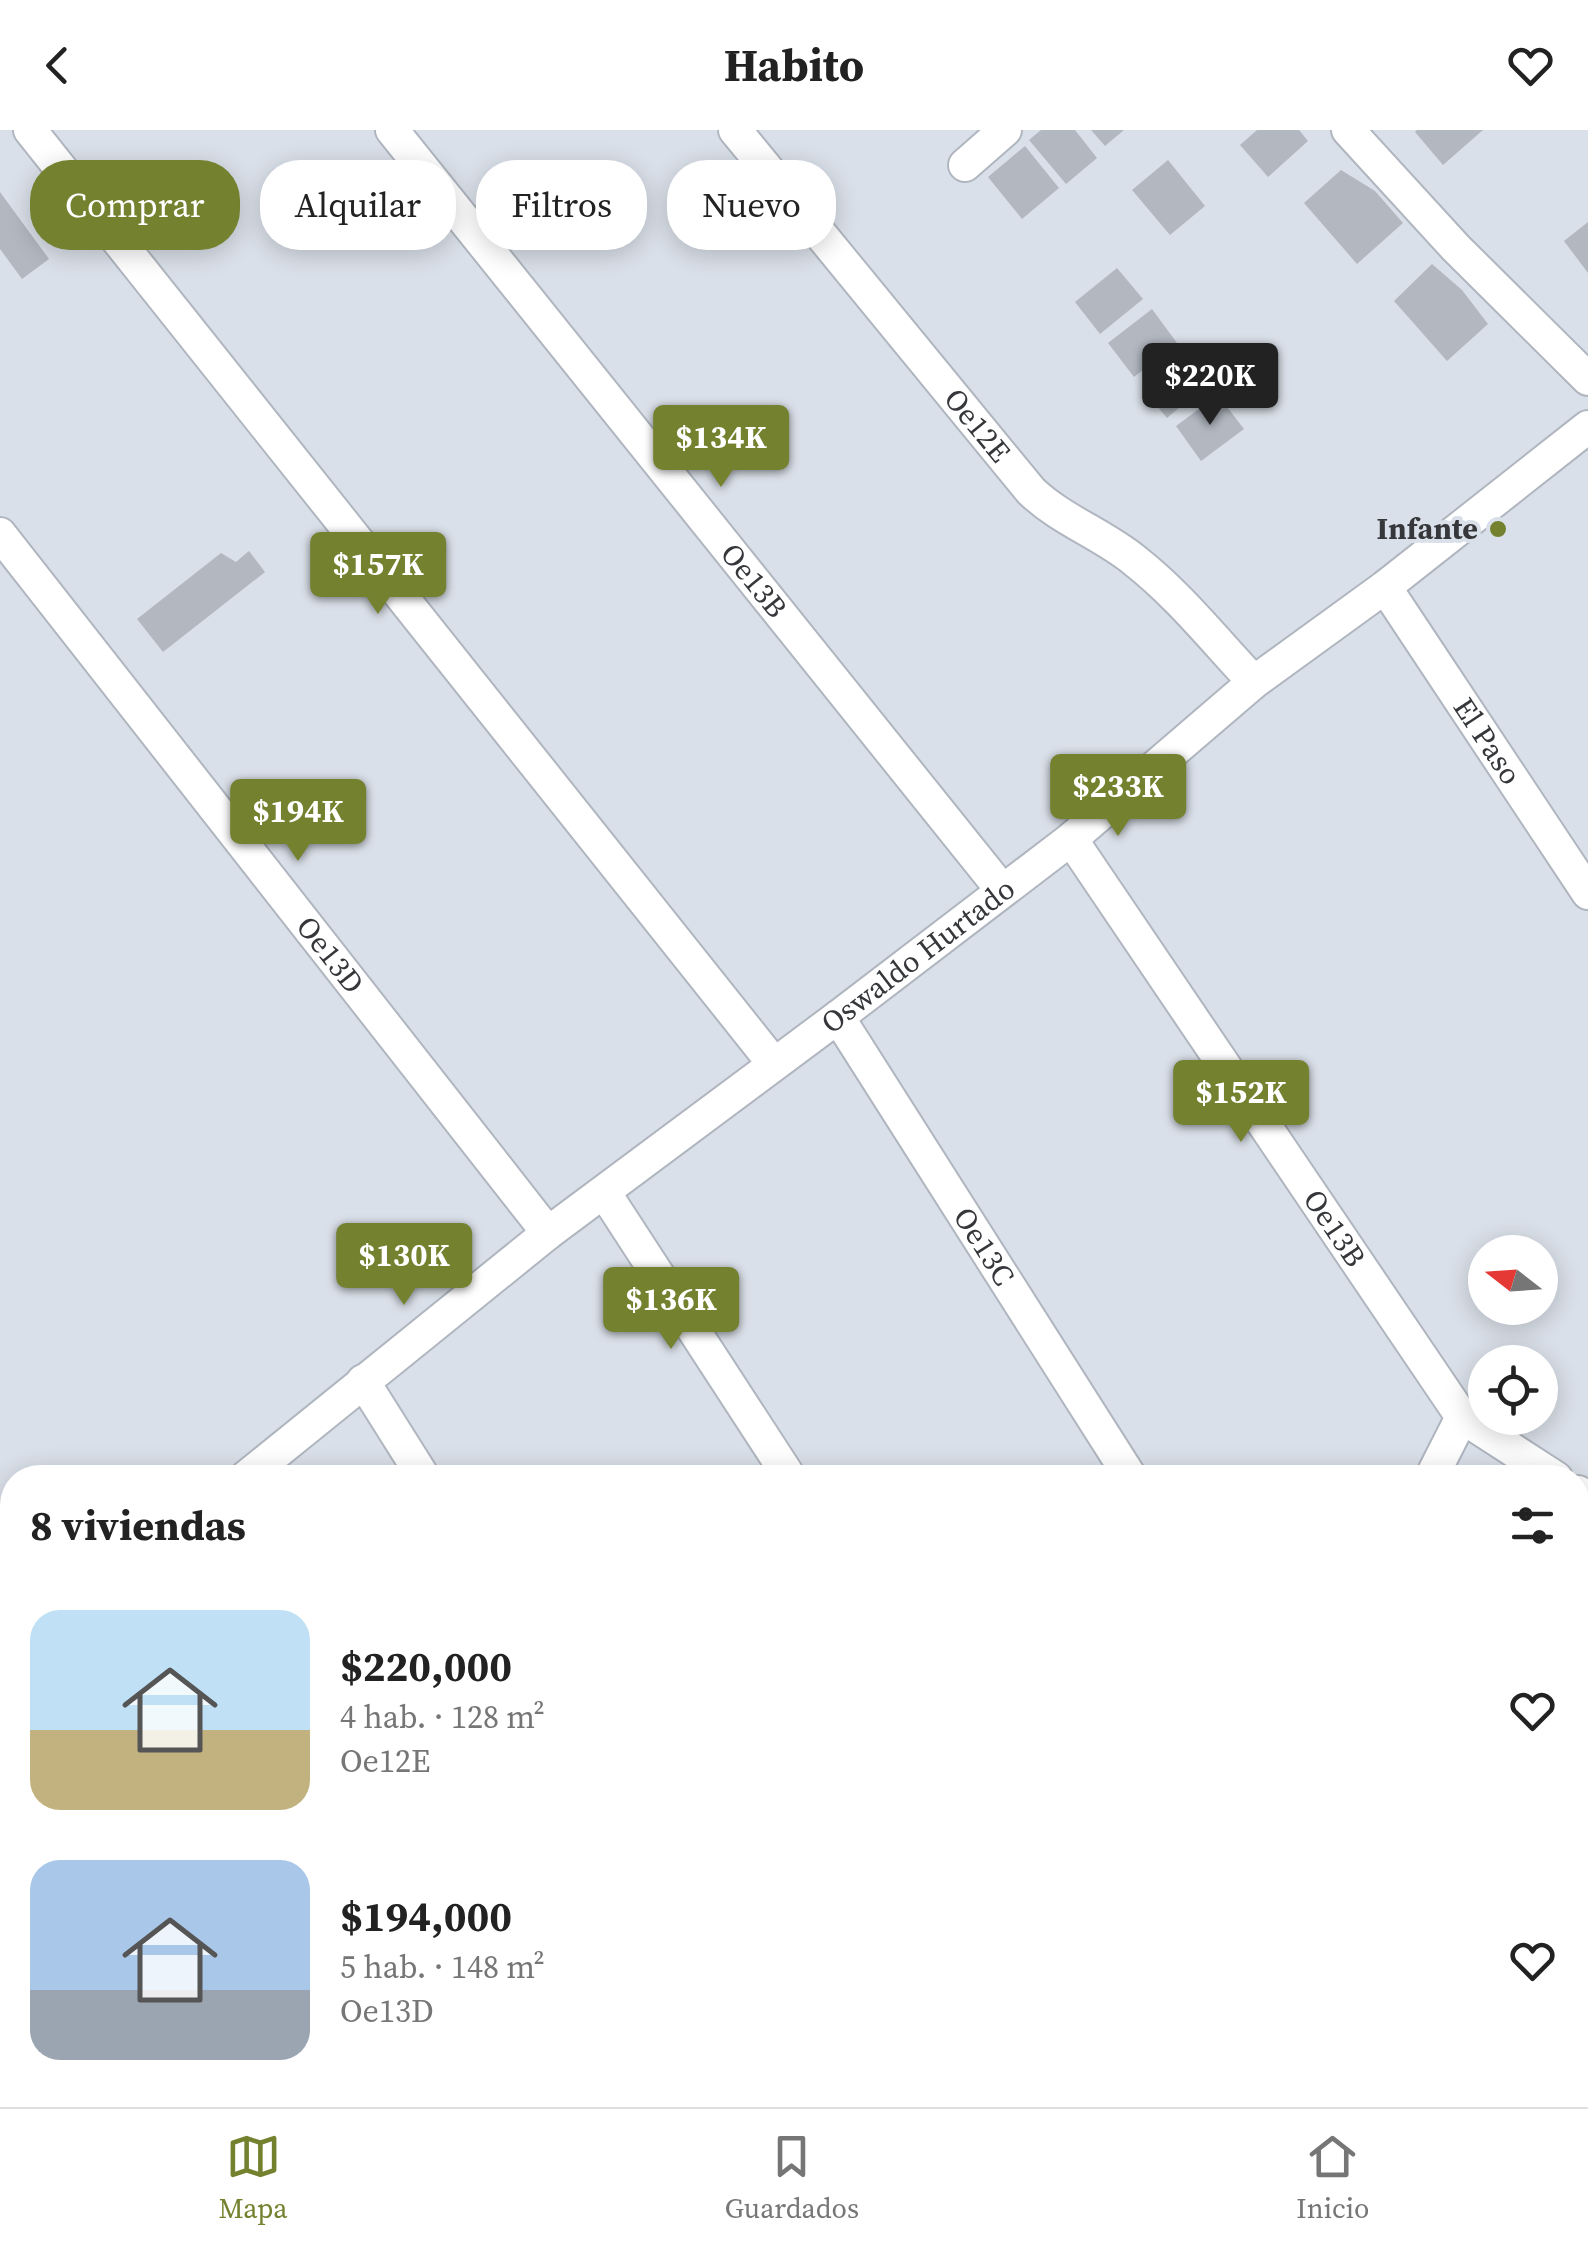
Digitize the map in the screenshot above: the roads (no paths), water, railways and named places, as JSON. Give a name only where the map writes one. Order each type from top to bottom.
[{"type":"street","points":[[30,130],[774,1064]]},
{"type":"street","name":"Oe13B","points":[[392,130],[1002,890]]},
{"type":"street","name":"Oe12E","points":[[735,130],[1031,491],[1048,507],[1133,558],[1254,682]]},
{"type":"street","points":[[965,165],[1005,130]]},
{"type":"street","points":[[1348,130],[1456,248],[1588,379]]},
{"type":"street","name":"Oswaldo Hurtado","points":[[261,1465],[548,1233],[1071,839],[1254,682],[1384,588],[1588,427]]},
{"type":"street","name":"Oe13D","points":[[0,534],[548,1233]]},
{"type":"street","name":"El Paso","points":[[1384,588],[1588,893]]},
{"type":"street","name":"Oe13B","points":[[1071,839],[1462,1417]]},
{"type":"street","name":"Oe13C","points":[[838,1017],[1123,1465]]},
{"type":"street","points":[[604,1192],[782,1465]]},
{"type":"street","points":[[364,1381],[416,1465]]},
{"type":"street","points":[[1437,1465],[1462,1417],[1536,1465]]},
{"type":"place","name":"Infante","points":[[1498,529]]}]
